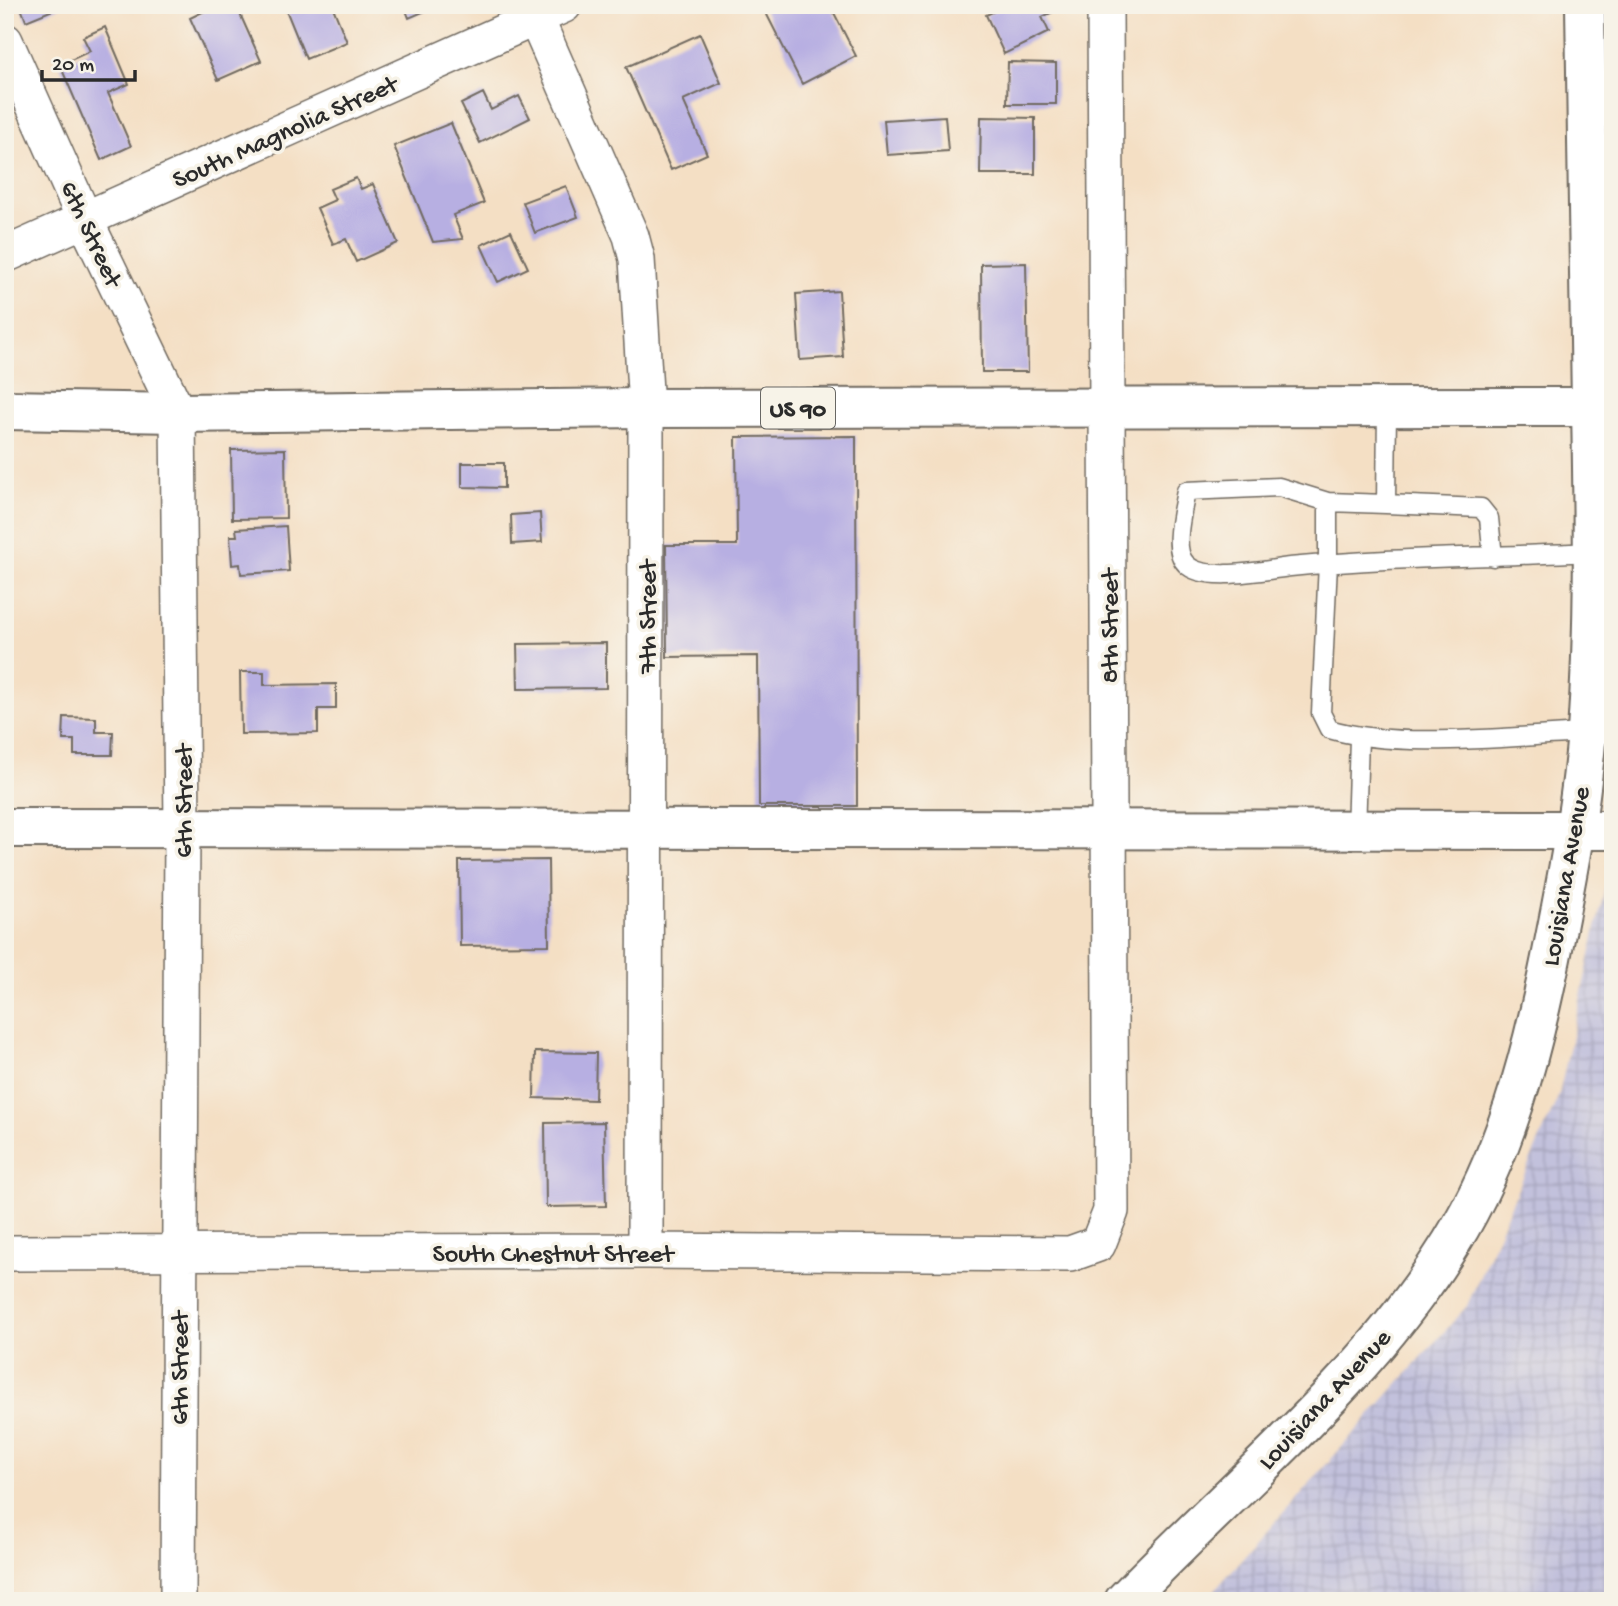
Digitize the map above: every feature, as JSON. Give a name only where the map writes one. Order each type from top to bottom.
[{"type":"main road","name":"Louisiana Avenue","points":[[1124,1601],[1363,1360],[1452,1242],[1495,1158],[1515,1105],[1543,999],[1574,830],[1587,733],[1602,407],[1585,5]]},
{"type":"main road","name":"US 90","points":[[5,410],[178,413],[646,408],[1602,407]]},
{"type":"main road","points":[[5,828],[1109,832],[1613,830]]},
{"type":"street","name":"8th Street","points":[[1098,1244],[1111,1211],[1105,5]]},
{"type":"street","name":"South Magnolia Street","points":[[5,255],[543,9]]},
{"type":"street","name":"7th Street","points":[[543,9],[631,236],[637,259],[646,408],[645,1251]]},
{"type":"street","name":"6th Street","points":[[5,41],[85,220],[178,413],[182,828],[178,1601]]},
{"type":"street","name":"South Chestnut Street","points":[[5,1253],[645,1251],[1070,1254],[1098,1244]]},
{"type":"lane","points":[[1386,504],[1387,407]]},
{"type":"lane","points":[[1493,556],[1489,518],[1481,508],[1328,502],[1279,487],[1186,491],[1179,549],[1185,564],[1201,572],[1235,573],[1328,564],[1594,552]]},
{"type":"lane","points":[[1328,502],[1321,713],[1329,729],[1359,738],[1466,738],[1587,733]]},
{"type":"lane","points":[[1356,832],[1359,738]]},
{"type":"shaded area","points":[[1610,865],[1613,865],[1613,1601],[1205,1601],[1467,1306],[1559,1095]]},
{"type":"building","points":[[20,5],[65,5],[26,21]]},
{"type":"building","points":[[217,5],[236,5],[261,61],[218,80],[190,18]]},
{"type":"building","points":[[284,5],[332,5],[347,42],[306,59]]},
{"type":"building","points":[[404,5],[439,5],[409,18]]},
{"type":"building","points":[[830,5],[856,56],[802,84],[763,7]]},
{"type":"building","points":[[1007,5],[1053,5],[1055,11],[1042,17],[1049,32],[1004,54],[986,15]]},
{"type":"building","points":[[105,27],[129,84],[108,93],[131,146],[101,160],[60,65],[90,51],[83,37]]},
{"type":"building","points":[[700,34],[721,83],[683,100],[707,154],[671,170],[626,67]]},
{"type":"building","points":[[1008,62],[1056,63],[1056,104],[1007,104]]},
{"type":"building","points":[[483,93],[491,110],[519,96],[530,118],[480,143],[461,104]]},
{"type":"building","points":[[945,116],[948,151],[887,155],[884,120]]},
{"type":"building","points":[[981,117],[1035,118],[1035,174],[980,174]]},
{"type":"building","points":[[451,123],[484,203],[453,215],[463,239],[433,242],[394,146]]},
{"type":"building","points":[[356,178],[361,189],[373,184],[398,243],[356,262],[346,239],[333,244],[317,208],[335,200],[330,189]]},
{"type":"building","points":[[566,186],[578,217],[535,233],[523,202]]},
{"type":"building","points":[[511,231],[528,268],[498,282],[481,245]]},
{"type":"building","points":[[1026,263],[1028,372],[982,372],[981,264]]},
{"type":"building","points":[[839,291],[843,357],[800,360],[796,294]]},
{"type":"building","points":[[856,436],[857,806],[759,806],[758,656],[667,657],[666,545],[737,545],[736,437]]},
{"type":"building","points":[[285,449],[286,518],[232,519],[231,450]]},
{"type":"building","points":[[462,463],[504,463],[504,488],[462,487]]},
{"type":"building","points":[[540,513],[542,542],[512,544],[511,515]]},
{"type":"building","points":[[286,526],[289,571],[241,574],[240,564],[232,565],[230,536],[237,536],[236,529]]},
{"type":"building","points":[[606,643],[606,688],[518,689],[517,644]]},
{"type":"building","points":[[240,672],[264,672],[264,685],[336,684],[336,709],[318,709],[318,733],[241,734]]},
{"type":"building","points":[[64,717],[96,718],[96,732],[113,732],[112,755],[74,755],[74,740],[63,740]]},
{"type":"building","points":[[548,860],[549,945],[460,946],[459,861]]},
{"type":"building","points":[[535,1052],[596,1053],[595,1100],[534,1098]]},
{"type":"building","points":[[604,1122],[606,1206],[546,1207],[545,1123]]}]
